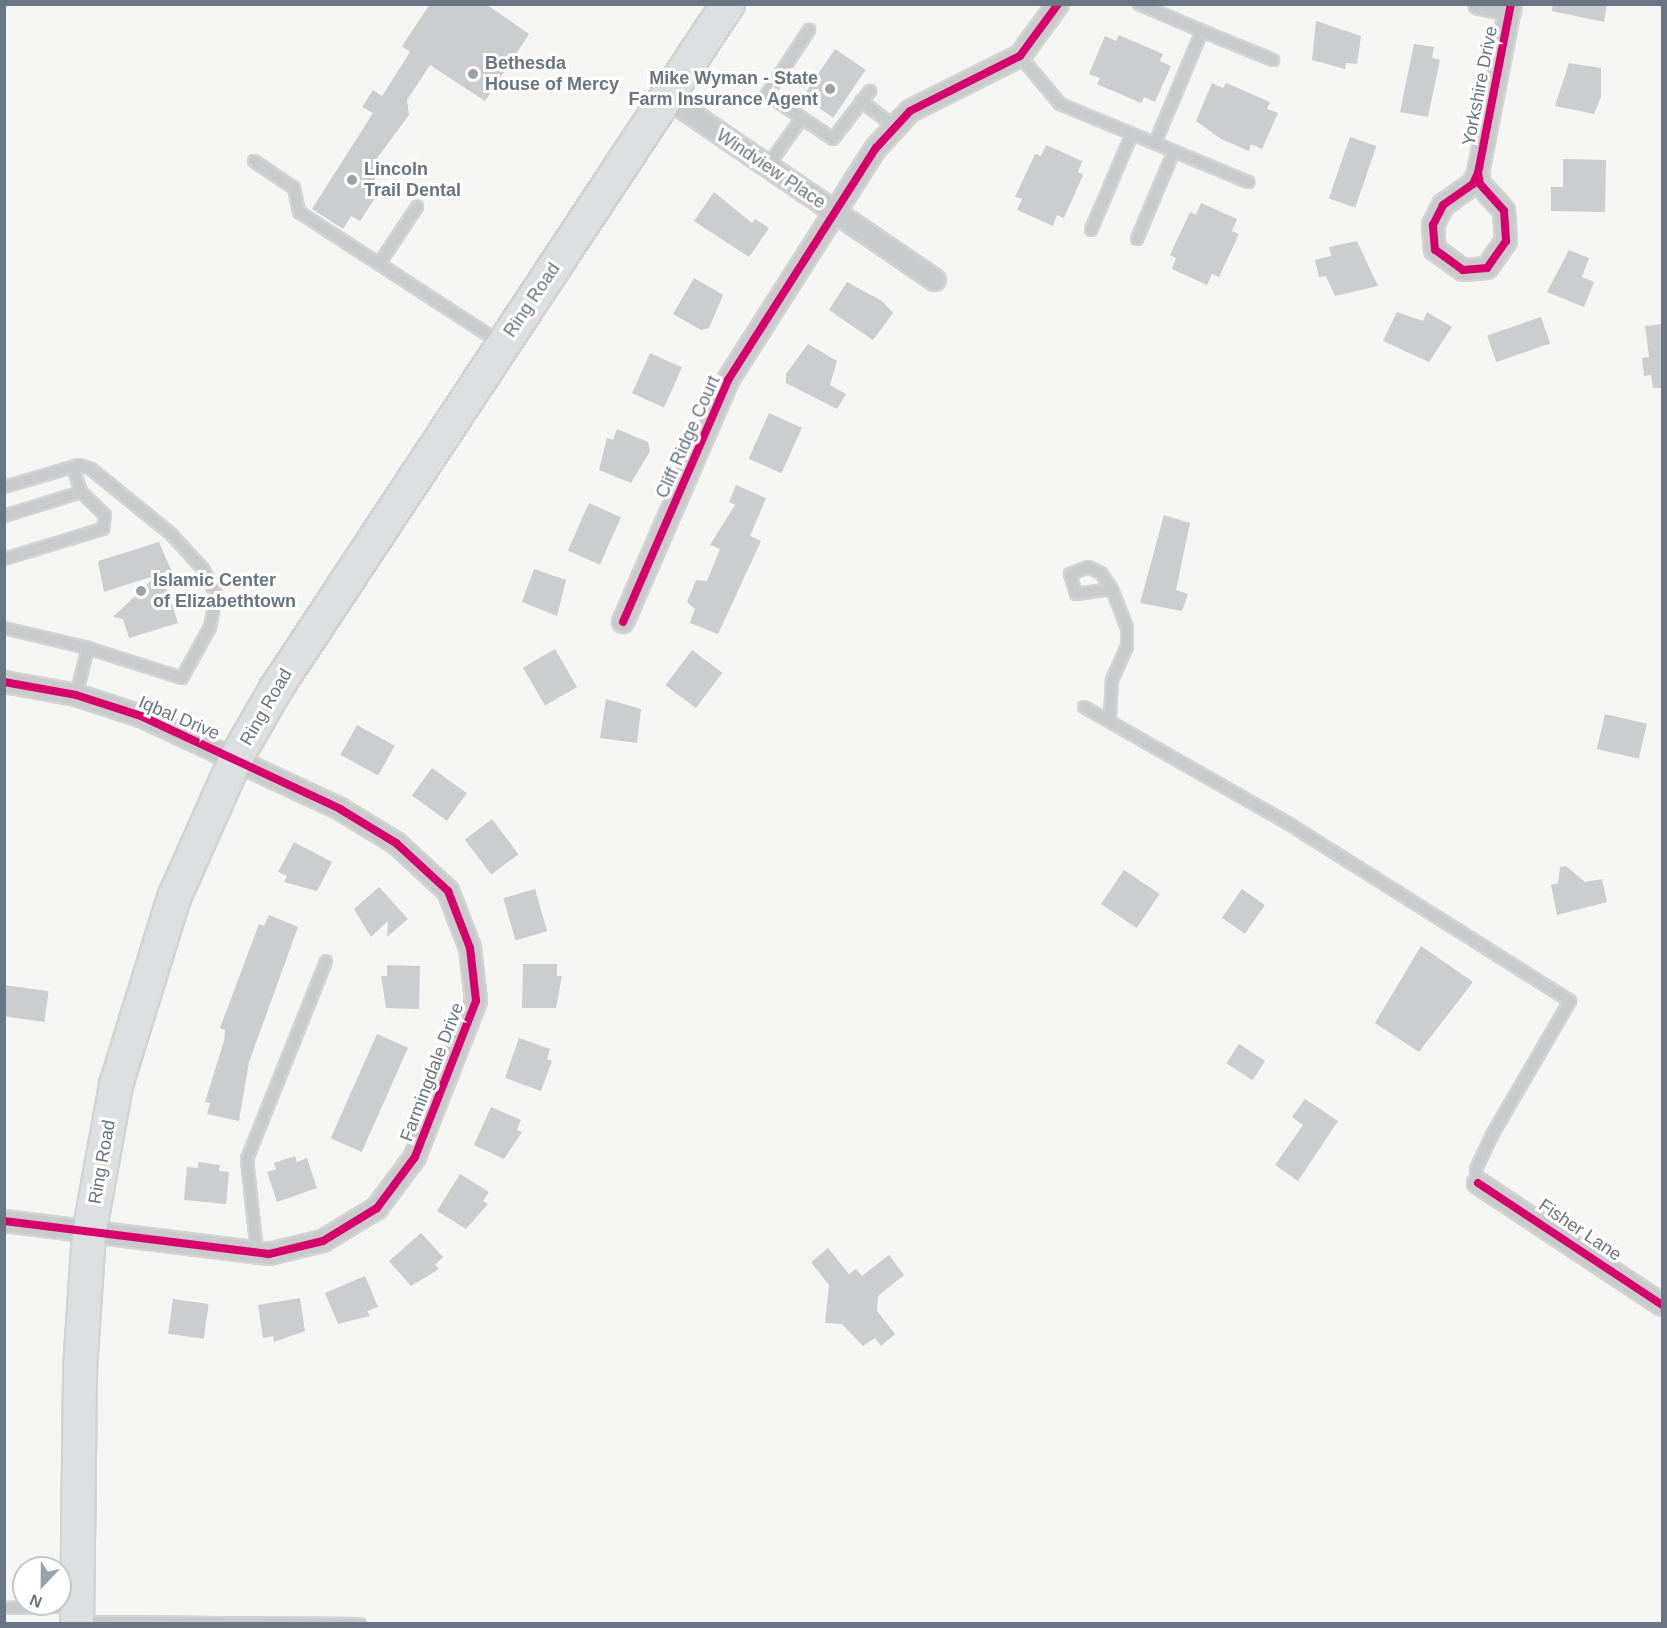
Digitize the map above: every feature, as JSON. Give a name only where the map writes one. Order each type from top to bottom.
[{"type":"main road","name":"Ring Road","points":[[77,1617],[80,1369],[89,1234],[116,1085],[151,960],[236,758],[331,600],[668,98],[728,4]]},
{"type":"street","points":[[894,126],[930,100],[1020,56],[1058,4]]},
{"type":"street","points":[[1479,4],[1511,7]]},
{"type":"street","name":"Yorkshire Drive","points":[[1478,173],[1480,184],[1504,211],[1506,241],[1487,268],[1463,270],[1435,250],[1433,225],[1443,205],[1473,184],[1478,173],[1511,7]]},
{"type":"street","name":"Windview Place","points":[[668,98],[935,280]]},
{"type":"street","name":"Cliff Ridge Court","points":[[623,622],[728,380],[894,126]]},
{"type":"street","name":"Iqbal Drive","points":[[4,682],[76,696],[141,716],[236,758]]},
{"type":"street","name":"Farmingdale Drive","points":[[4,1221],[89,1234],[258,1253],[296,1251],[323,1242],[377,1208],[415,1157],[467,1032],[476,1001],[476,971],[448,891],[427,866],[340,809],[236,758]]},
{"type":"street","name":"Fisher Lane","points":[[1478,1183],[1662,1305]]},
{"type":"lane","points":[[1139,4],[1273,60]]},
{"type":"lane","points":[[809,30],[767,94],[833,139],[870,91]]},
{"type":"lane","points":[[1155,143],[1202,31]]},
{"type":"lane","points":[[1020,56],[1060,104],[1248,182]]},
{"type":"lane","points":[[861,101],[894,126]]},
{"type":"lane","points":[[767,166],[802,118]]},
{"type":"lane","points":[[1091,230],[1132,134]]},
{"type":"lane","points":[[1137,239],[1174,151]]},
{"type":"lane","points":[[254,161],[294,188],[299,212],[502,344]]},
{"type":"lane","points":[[379,264],[417,207]]},
{"type":"lane","points":[[4,559],[101,531],[105,515],[81,492],[73,467]]},
{"type":"lane","points":[[4,488],[73,467],[91,469],[171,534],[203,568],[216,594],[210,627],[182,678],[88,648],[4,628]]},
{"type":"lane","points":[[4,516],[81,492]]},
{"type":"lane","points":[[1110,717],[1112,680],[1127,646],[1127,628],[1112,588]]},
{"type":"lane","points":[[76,696],[88,648]]},
{"type":"lane","points":[[1084,707],[1110,717],[1126,733],[1289,824],[1570,1001],[1492,1135],[1476,1170],[1478,1183]]},
{"type":"lane","points":[[258,1253],[247,1159],[326,961]]},
{"type":"lane","points":[[4,1608],[77,1617],[360,1623]]},
{"type":"building","points":[[430,4],[486,4],[529,34],[485,101],[430,65],[407,100],[409,115],[372,165],[380,170],[368,190],[377,195],[360,221],[351,216],[343,229],[312,209],[373,113],[362,107],[373,90],[382,96],[410,52],[402,46]]},
{"type":"building","points":[[1553,4],[1607,4],[1604,22],[1552,11]]},
{"type":"building","points":[[1316,21],[1361,36],[1357,64],[1346,63],[1345,69],[1312,60]]},
{"type":"building","points":[[1119,35],[1163,54],[1160,61],[1171,66],[1155,102],[1144,97],[1141,103],[1097,84],[1100,78],[1089,74],[1105,36],[1116,41]]},
{"type":"building","points":[[1414,44],[1434,47],[1432,58],[1440,60],[1428,117],[1400,112]]},
{"type":"building","name":"Mike Wyman - State Farm Insurance Agent","points":[[835,49],[866,70],[833,118],[803,97]]},
{"type":"building","points":[[1569,63],[1601,68],[1601,97],[1594,114],[1555,106]]},
{"type":"building","points":[[1212,83],[1223,88],[1226,83],[1270,102],[1267,109],[1278,113],[1262,149],[1251,144],[1249,151],[1221,139],[1196,121]]},
{"type":"building","points":[[1350,137],[1376,146],[1355,208],[1329,198]]},
{"type":"building","points":[[1046,145],[1082,161],[1078,172],[1083,175],[1064,218],[1057,215],[1053,226],[1017,210],[1022,199],[1015,197],[1035,154],[1041,156]]},
{"type":"building","points":[[1563,159],[1606,160],[1605,212],[1551,211],[1551,187],[1563,187]]},
{"type":"building","points":[[714,192],[752,223],[755,219],[769,228],[749,257],[694,221]]},
{"type":"building","points":[[1201,203],[1237,219],[1232,231],[1239,234],[1219,277],[1212,274],[1207,285],[1172,269],[1176,258],[1170,255],[1190,212],[1196,215]]},
{"type":"building","points":[[1357,241],[1378,286],[1335,296],[1326,276],[1319,277],[1315,260],[1331,256],[1329,247]]},
{"type":"building","points":[[1569,250],[1589,258],[1582,277],[1594,282],[1584,307],[1547,292]]},
{"type":"building","points":[[694,278],[723,295],[709,328],[701,330],[673,314]]},
{"type":"building","points":[[847,282],[882,301],[893,313],[873,340],[829,310]]},
{"type":"building","points":[[1397,312],[1423,321],[1427,312],[1452,327],[1429,362],[1383,341]]},
{"type":"building","points":[[1541,317],[1550,343],[1496,362],[1487,336]]},
{"type":"building","points":[[1662,324],[1662,388],[1653,388],[1651,375],[1644,376],[1642,358],[1649,357],[1645,326]]},
{"type":"building","points":[[808,344],[837,361],[830,385],[846,394],[837,409],[786,383],[786,374]]},
{"type":"building","points":[[650,353],[682,367],[664,407],[632,393]]},
{"type":"building","points":[[769,413],[802,428],[782,473],[749,459]]},
{"type":"building","points":[[617,429],[648,442],[650,451],[631,483],[599,470],[607,438],[613,440]]},
{"type":"building","points":[[736,485],[766,498],[750,536],[761,541],[718,634],[690,623],[695,609],[687,602],[696,580],[707,581],[720,549],[710,545],[735,505],[729,502]]},
{"type":"building","points":[[589,503],[621,517],[600,565],[568,551]]},
{"type":"building","points":[[1164,515],[1190,523],[1176,590],[1188,594],[1182,611],[1140,603]]},
{"type":"building","name":"Islamic Center of Elizabethtown","points":[[159,542],[171,570],[162,573],[178,623],[129,638],[123,619],[113,617],[157,575],[104,592],[98,561]]},
{"type":"building","points":[[534,569],[566,580],[557,616],[522,602]]},
{"type":"building","points":[[555,649],[577,687],[545,706],[523,668]]},
{"type":"building","points":[[692,650],[722,673],[696,708],[666,685]]},
{"type":"building","points":[[606,699],[641,709],[637,743],[600,738]]},
{"type":"building","points":[[1605,714],[1647,724],[1639,759],[1597,749]]},
{"type":"building","points":[[357,725],[395,746],[378,776],[341,755]]},
{"type":"building","points":[[432,768],[467,793],[447,821],[412,796]]},
{"type":"building","points":[[492,819],[518,854],[491,875],[465,839]]},
{"type":"building","points":[[294,842],[332,862],[317,891],[284,882],[287,876],[278,872]]},
{"type":"building","points":[[1566,866],[1585,882],[1602,879],[1607,902],[1557,915],[1551,885],[1558,883],[1560,867]]},
{"type":"building","points":[[1124,870],[1160,894],[1137,928],[1101,904]]},
{"type":"building","points":[[379,887],[408,919],[387,937],[388,921],[371,937],[354,909]]},
{"type":"building","points":[[535,889],[547,931],[515,940],[503,898]]},
{"type":"building","points":[[1242,889],[1265,905],[1245,934],[1222,918]]},
{"type":"building","points":[[269,915],[298,927],[249,1062],[239,1121],[207,1114],[210,1103],[205,1102],[224,1041],[225,1030],[220,1028],[259,924],[264,926]]},
{"type":"building","points":[[1421,946],[1473,982],[1419,1052],[1375,1023]]},
{"type":"building","points":[[523,964],[557,964],[557,976],[562,976],[556,1008],[522,1008]]},
{"type":"building","points":[[387,965],[420,966],[419,1009],[386,1008],[381,976],[387,976]]},
{"type":"building","points":[[4,985],[49,991],[44,1022],[4,1016]]},
{"type":"building","points":[[377,1034],[408,1048],[362,1152],[331,1138]]},
{"type":"building","points":[[519,1038],[550,1049],[547,1059],[552,1061],[541,1091],[505,1078]]},
{"type":"building","points":[[1239,1044],[1265,1061],[1252,1080],[1226,1063]]},
{"type":"building","points":[[1305,1099],[1338,1121],[1298,1181],[1275,1165],[1303,1125],[1292,1117]]},
{"type":"building","points":[[491,1107],[521,1120],[517,1130],[522,1132],[504,1159],[474,1145]]},
{"type":"building","points":[[295,1156],[297,1162],[307,1158],[317,1188],[277,1202],[267,1172],[276,1169],[274,1163]]},
{"type":"building","points":[[198,1162],[220,1165],[219,1171],[229,1172],[226,1204],[184,1200],[187,1167],[198,1168]]},
{"type":"building","points":[[460,1174],[489,1192],[483,1201],[488,1204],[466,1229],[437,1211]]},
{"type":"building","points":[[421,1233],[443,1257],[435,1265],[439,1269],[411,1286],[389,1261]]},
{"type":"building","points":[[828,1248],[849,1274],[856,1269],[862,1276],[889,1255],[904,1275],[878,1296],[877,1311],[895,1334],[881,1346],[875,1338],[863,1346],[842,1324],[825,1323],[829,1285],[811,1262]]},
{"type":"building","points":[[365,1276],[378,1307],[367,1311],[370,1316],[338,1324],[325,1293]]},
{"type":"building","points":[[300,1298],[305,1331],[274,1342],[273,1336],[263,1338],[258,1305]]},
{"type":"building","points":[[173,1299],[209,1304],[204,1339],[168,1334]]},
{"type":"cycle path","points":[[623,622],[728,380],[876,148],[910,111],[1020,56],[1058,4]]},
{"type":"cycle path","points":[[1478,173],[1480,184],[1504,211],[1506,241],[1487,268],[1463,270],[1435,250],[1433,225],[1443,205],[1473,184],[1478,173],[1511,4]]},
{"type":"cycle path","points":[[4,682],[76,695],[141,716],[340,809],[396,843],[448,891],[470,948],[476,1001],[415,1157],[377,1208],[323,1241],[269,1254],[4,1221]]},
{"type":"cycle path","points":[[1478,1183],[1662,1305]]},
{"type":"place","name":"Bethesda House of Mercy","points":[[473,74]]},
{"type":"place","name":"Mike Wyman - State Farm Insurance Agent","points":[[830,89]]},
{"type":"place","name":"Lincoln Trail Dental","points":[[352,180]]},
{"type":"place","name":"Islamic Center of Elizabethtown","points":[[141,591]]}]
